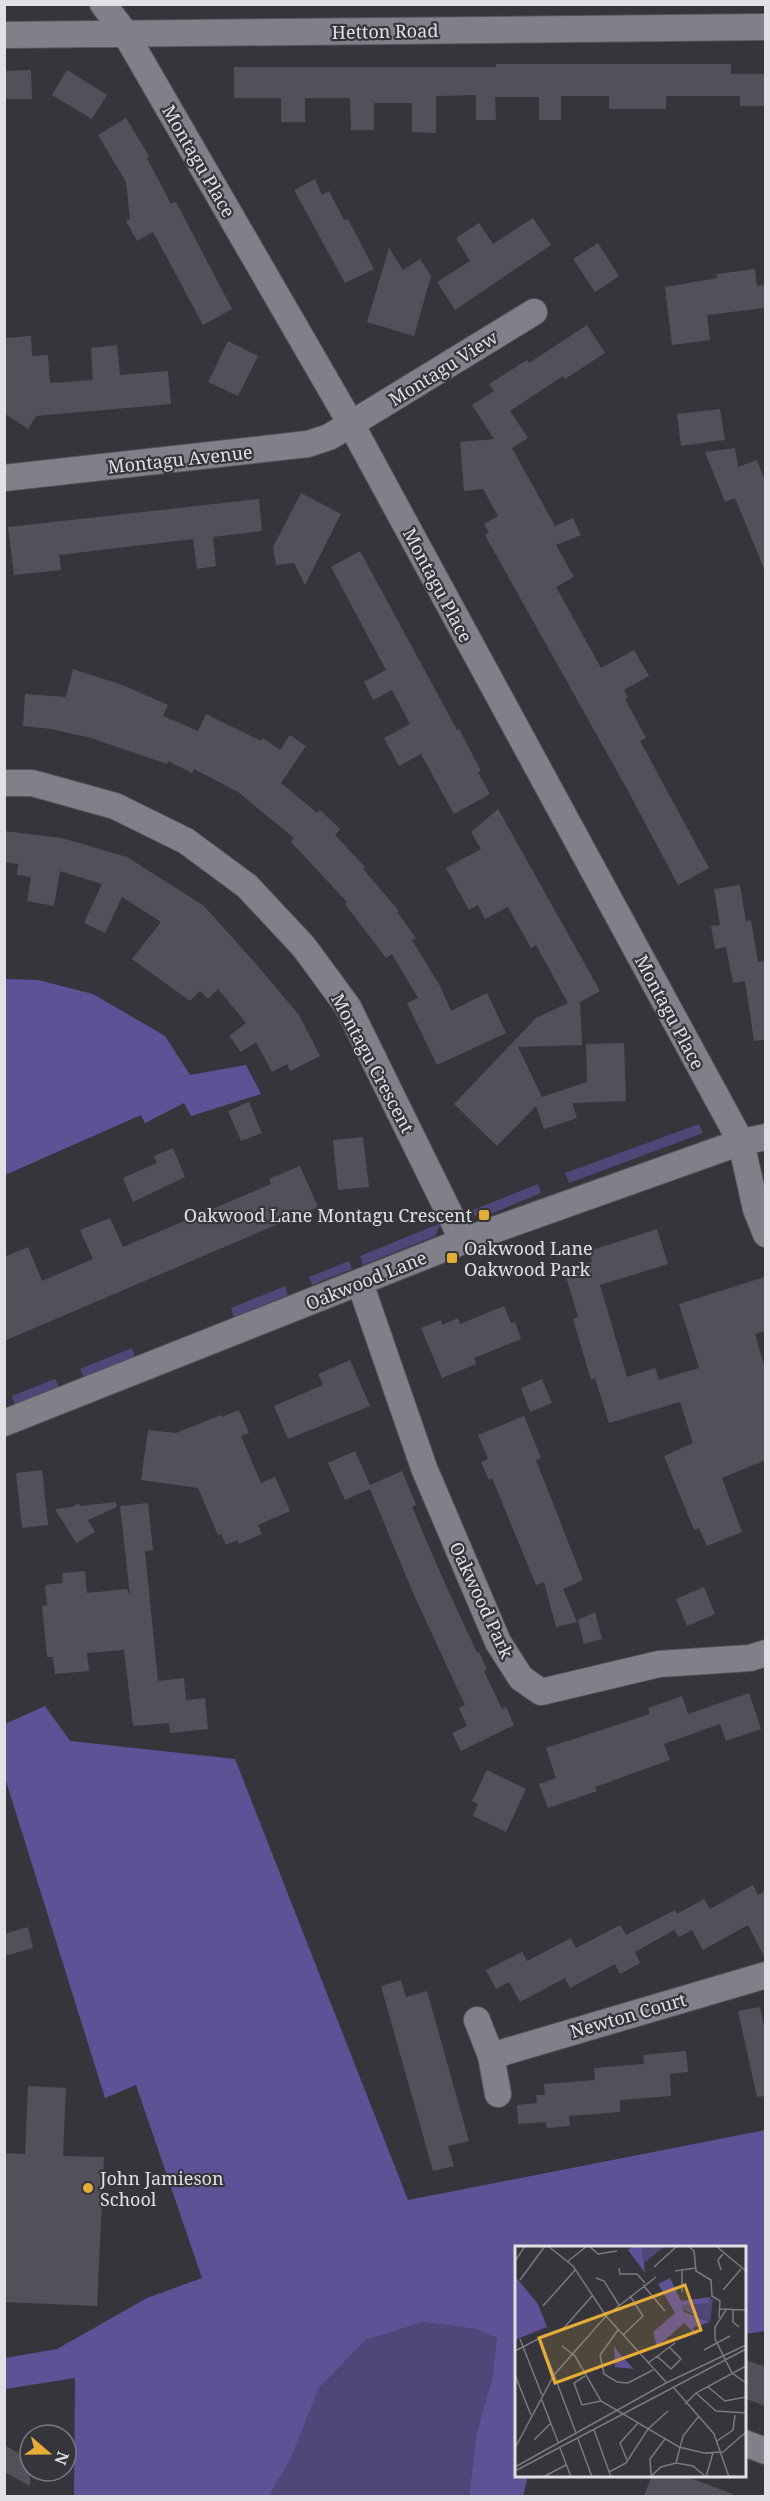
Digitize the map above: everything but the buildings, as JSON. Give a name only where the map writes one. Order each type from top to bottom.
[{"type":"street","name":"Montagu Place","points":[[103,4],[125,33],[351,424],[741,1142],[756,1209],[765,1234]]},
{"type":"street","name":"Hetton Road","points":[[4,35],[765,27]]},
{"type":"street","name":"Montagu View","points":[[351,424],[534,312]]},
{"type":"street","name":"Montagu Avenue","points":[[4,478],[308,444],[329,437],[351,424]]},
{"type":"street","name":"Montagu Crescent","points":[[4,783],[32,783],[115,806],[186,841],[247,886],[304,947],[348,1007],[463,1241]]},
{"type":"street","name":"Oakwood Lane","points":[[4,1424],[463,1241],[741,1142],[765,1137]]},
{"type":"street","name":"Oakwood Park","points":[[360,1283],[424,1468],[498,1642],[521,1678],[541,1692],[659,1664],[750,1658],[765,1653]]},
{"type":"street","name":"Newton Court","points":[[491,2056],[765,1975]]},
{"type":"street","points":[[477,2020],[491,2056],[498,2094]]},
{"type":"street","points":[[746,2444],[765,2451]]},
{"type":"shaded area","points":[[5,979],[38,980],[93,994],[165,1036],[190,1075],[246,1065],[261,1094],[191,1116],[184,1103],[145,1123],[141,1115],[5,1175]]},
{"type":"shaded area","points":[[699,1124],[703,1133],[569,1183],[565,1173]]},
{"type":"shaded area","points":[[538,1184],[541,1193],[481,1218],[468,1212]]},
{"type":"shaded area","points":[[441,1223],[435,1236],[363,1265],[360,1256]]},
{"type":"shaded area","points":[[349,1261],[352,1269],[312,1285],[309,1277]]},
{"type":"shaded area","points":[[285,1286],[288,1295],[234,1317],[231,1308]]},
{"type":"shaded area","points":[[132,1348],[135,1357],[84,1377],[80,1369]]},
{"type":"shaded area","points":[[55,1379],[59,1387],[15,1405],[12,1396]]},
{"type":"shaded area","points":[[45,1706],[70,1741],[235,1759],[408,2200],[765,2130],[765,2331],[746,2334],[746,2246],[515,2246],[515,2477],[528,2477],[523,2496],[469,2496],[476,2435],[492,2379],[497,2338],[475,2329],[423,2322],[366,2340],[319,2388],[291,2458],[269,2496],[74,2496],[74,2483],[78,2483],[75,2378],[5,2389],[5,2358],[57,2349],[147,2298],[202,2278],[136,2085],[105,2098],[5,1778],[5,1724]]},
{"type":"shaded area","points":[[423,2322],[475,2329],[497,2338],[492,2379],[476,2435],[469,2496],[269,2496],[291,2458],[319,2388],[366,2340]]},
{"type":"place","name":"Oakwood Lane Montagu Crescent","points":[[484,1215]]},
{"type":"place","name":"Oakwood Lane Oakwood Park","points":[[452,1258]]},
{"type":"place","name":"John Jamieson School","points":[[88,2188]]}]
